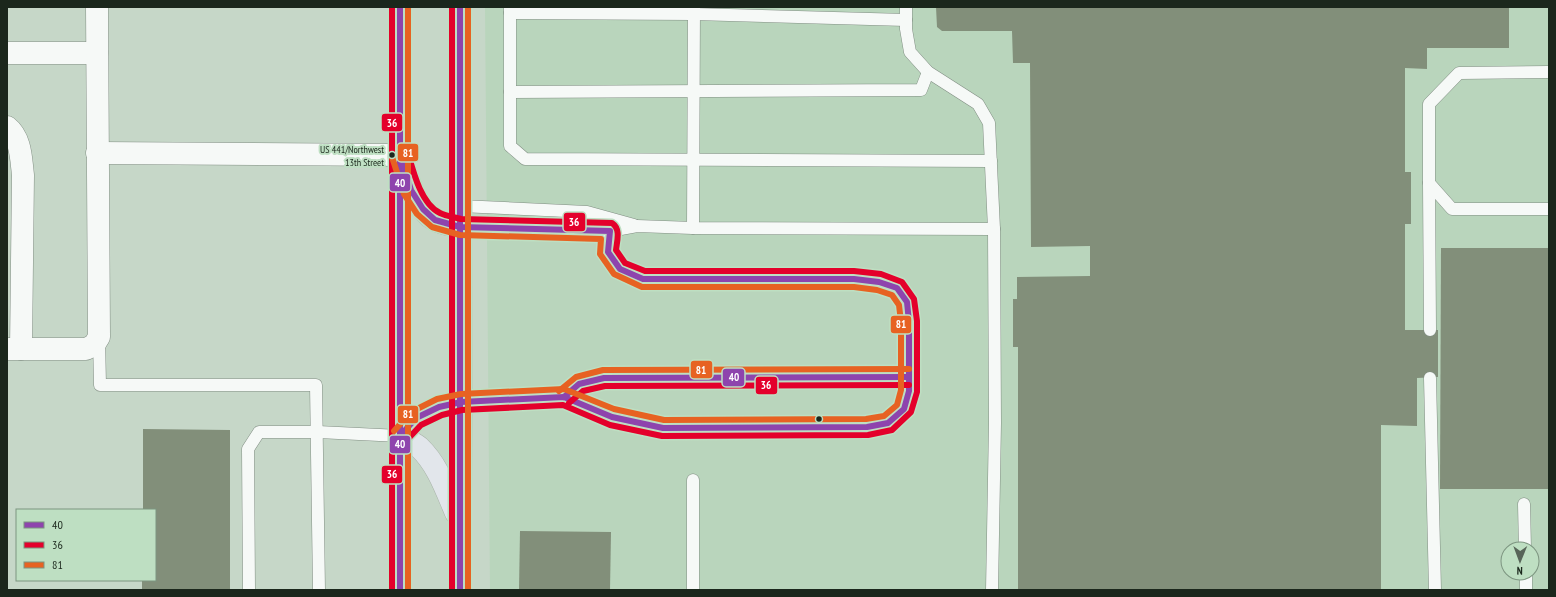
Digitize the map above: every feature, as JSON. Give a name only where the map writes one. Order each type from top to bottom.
[{"type":"main road","points":[[400,7],[400,590]]},
{"type":"main road","points":[[460,7],[460,590]]},
{"type":"main road","points":[[400,155],[411,190],[423,209],[435,220],[460,217]]},
{"type":"main road","points":[[400,436],[416,418],[439,407],[461,402]]},
{"type":"main road","points":[[400,436],[418,446],[432,463],[445,486],[460,524]]},
{"type":"street","points":[[7,127],[12,131],[20,147],[24,175],[14,349],[86,349],[94,345],[99,337],[97,7]]},
{"type":"street","points":[[7,53],[97,53]]},
{"type":"street","points":[[97,153],[400,155]]},
{"type":"lane","points":[[906,7],[906,29],[910,52],[928,72],[978,104],[989,123],[994,229],[995,423],[992,590]]},
{"type":"lane","points":[[906,20],[694,11],[510,10],[510,146],[525,159],[693,161],[991,161]]},
{"type":"lane","points":[[693,228],[694,11]]},
{"type":"lane","points":[[510,92],[921,90],[928,72]]},
{"type":"lane","points":[[1430,330],[1429,104],[1459,73],[1549,72]]},
{"type":"lane","points":[[1429,183],[1452,209],[1549,209]]},
{"type":"lane","points":[[460,217],[587,212],[637,226]]},
{"type":"lane","points":[[460,217],[610,231],[637,226],[693,228],[994,229]]},
{"type":"lane","points":[[461,402],[564,397],[612,417],[663,428],[867,427],[888,423],[904,409],[909,391],[909,322],[907,302],[897,288],[879,282],[854,279],[643,280],[620,269],[608,252],[610,231]]},
{"type":"lane","points":[[99,337],[100,385],[316,385],[318,432],[319,590]]},
{"type":"lane","points":[[564,397],[579,384],[604,378],[909,377]]},
{"type":"lane","points":[[1430,378],[1435,590]]},
{"type":"lane","points":[[249,590],[248,449],[259,432],[318,432],[400,436]]},
{"type":"lane","points":[[693,480],[693,590]]},
{"type":"lane","points":[[1524,504],[1525,541]]},
{"type":"shaded area","points":[[485,7],[1549,7],[1549,590],[490,590]]},
{"type":"building","points":[[936,7],[1509,7],[1509,48],[1427,48],[1427,69],[1405,68],[1405,172],[1411,172],[1411,224],[1405,224],[1405,330],[1438,330],[1438,377],[1417,378],[1417,426],[1381,425],[1381,590],[1018,590],[1018,347],[1013,347],[1013,299],[1017,299],[1017,277],[1090,276],[1090,246],[1031,247],[1030,63],[1013,63],[1012,31],[942,31],[937,27]]},
{"type":"building","points":[[1441,248],[1549,248],[1549,489],[1440,489]]},
{"type":"building","points":[[143,429],[230,430],[230,590],[142,590],[142,581],[156,581],[156,509],[143,509]]},
{"type":"building","points":[[520,531],[611,532],[610,590],[519,590]]},
{"type":"transit line","name":"36","points":[[392,7],[392,590]]},
{"type":"transit line","name":"40","points":[[400,7],[400,590]]},
{"type":"transit line","name":"81","points":[[408,7],[408,590]]},
{"type":"transit line","name":"36","points":[[452,7],[452,590]]},
{"type":"transit line","name":"40","points":[[460,7],[460,590]]},
{"type":"transit line","name":"81","points":[[468,7],[468,590]]},
{"type":"transit line","name":"36","points":[[406,441],[421,425],[442,415],[462,410],[563,405],[610,425],[662,436],[868,435],[892,430],[911,412],[917,392],[917,321],[914,299],[902,282],[881,274],[854,271],[645,271],[625,263],[616,250],[618,239],[617,228],[612,223],[461,219],[440,213],[433,209],[423,195],[415,178],[408,153]]},
{"type":"transit line","name":"40","points":[[400,155],[411,190],[423,209],[435,220],[460,227],[610,231],[608,252],[620,269],[643,279],[854,279],[879,282],[897,288],[907,302],[909,322],[909,391],[904,409],[888,423],[867,427],[663,428],[612,417],[564,397],[461,402],[439,407],[416,418],[400,436]]},
{"type":"transit line","name":"81","points":[[392,157],[404,194],[417,214],[432,227],[460,235],[601,239],[600,254],[614,274],[642,287],[854,287],[877,290],[892,295],[899,305],[901,322],[901,390],[897,405],[884,416],[866,419],[664,420],[614,409],[564,389],[461,394],[437,399],[411,412],[394,431]]},
{"type":"transit line","name":"81","points":[[559,391],[576,377],[603,370],[909,369]]},
{"type":"transit line","name":"40","points":[[564,397],[579,384],[604,378],[909,377]]},
{"type":"transit line","name":"36","points":[[569,403],[583,391],[605,386],[909,385]]},
{"type":"place","name":"US 441/Northwest 13th Street","points":[[392,155]]}]
